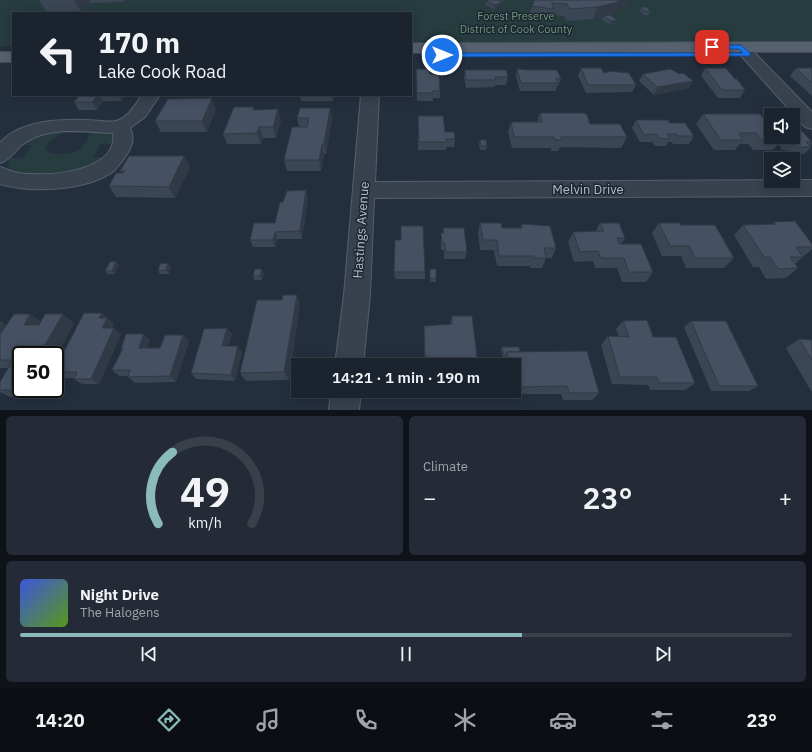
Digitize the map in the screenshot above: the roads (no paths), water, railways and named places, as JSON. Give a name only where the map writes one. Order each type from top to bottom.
[{"type":"main road","points":[[412,55],[744,51],[812,47]]},
{"type":"main road","points":[[412,48],[744,51],[812,55]]},
{"type":"main road","points":[[0,50],[12,50]]},
{"type":"main road","points":[[0,57],[12,57]]},
{"type":"street","points":[[744,51],[812,123]]},
{"type":"street","points":[[0,156],[3,151],[20,138],[43,129],[69,125],[120,126],[138,114],[150,96]]},
{"type":"street","name":"Hastings Avenue","points":[[350,358],[357,296],[370,96]]},
{"type":"street","points":[[0,174],[13,180],[37,181],[69,180],[87,176],[101,170],[112,161],[119,151],[124,141],[124,133],[120,126]]},
{"type":"street","name":"Melvin Drive","points":[[364,190],[812,188]]},
{"type":"street","points":[[344,410],[345,398]]},
{"type":"park label","name":"Forest Preserve District of Cook County","points":[[516,22]]}]
